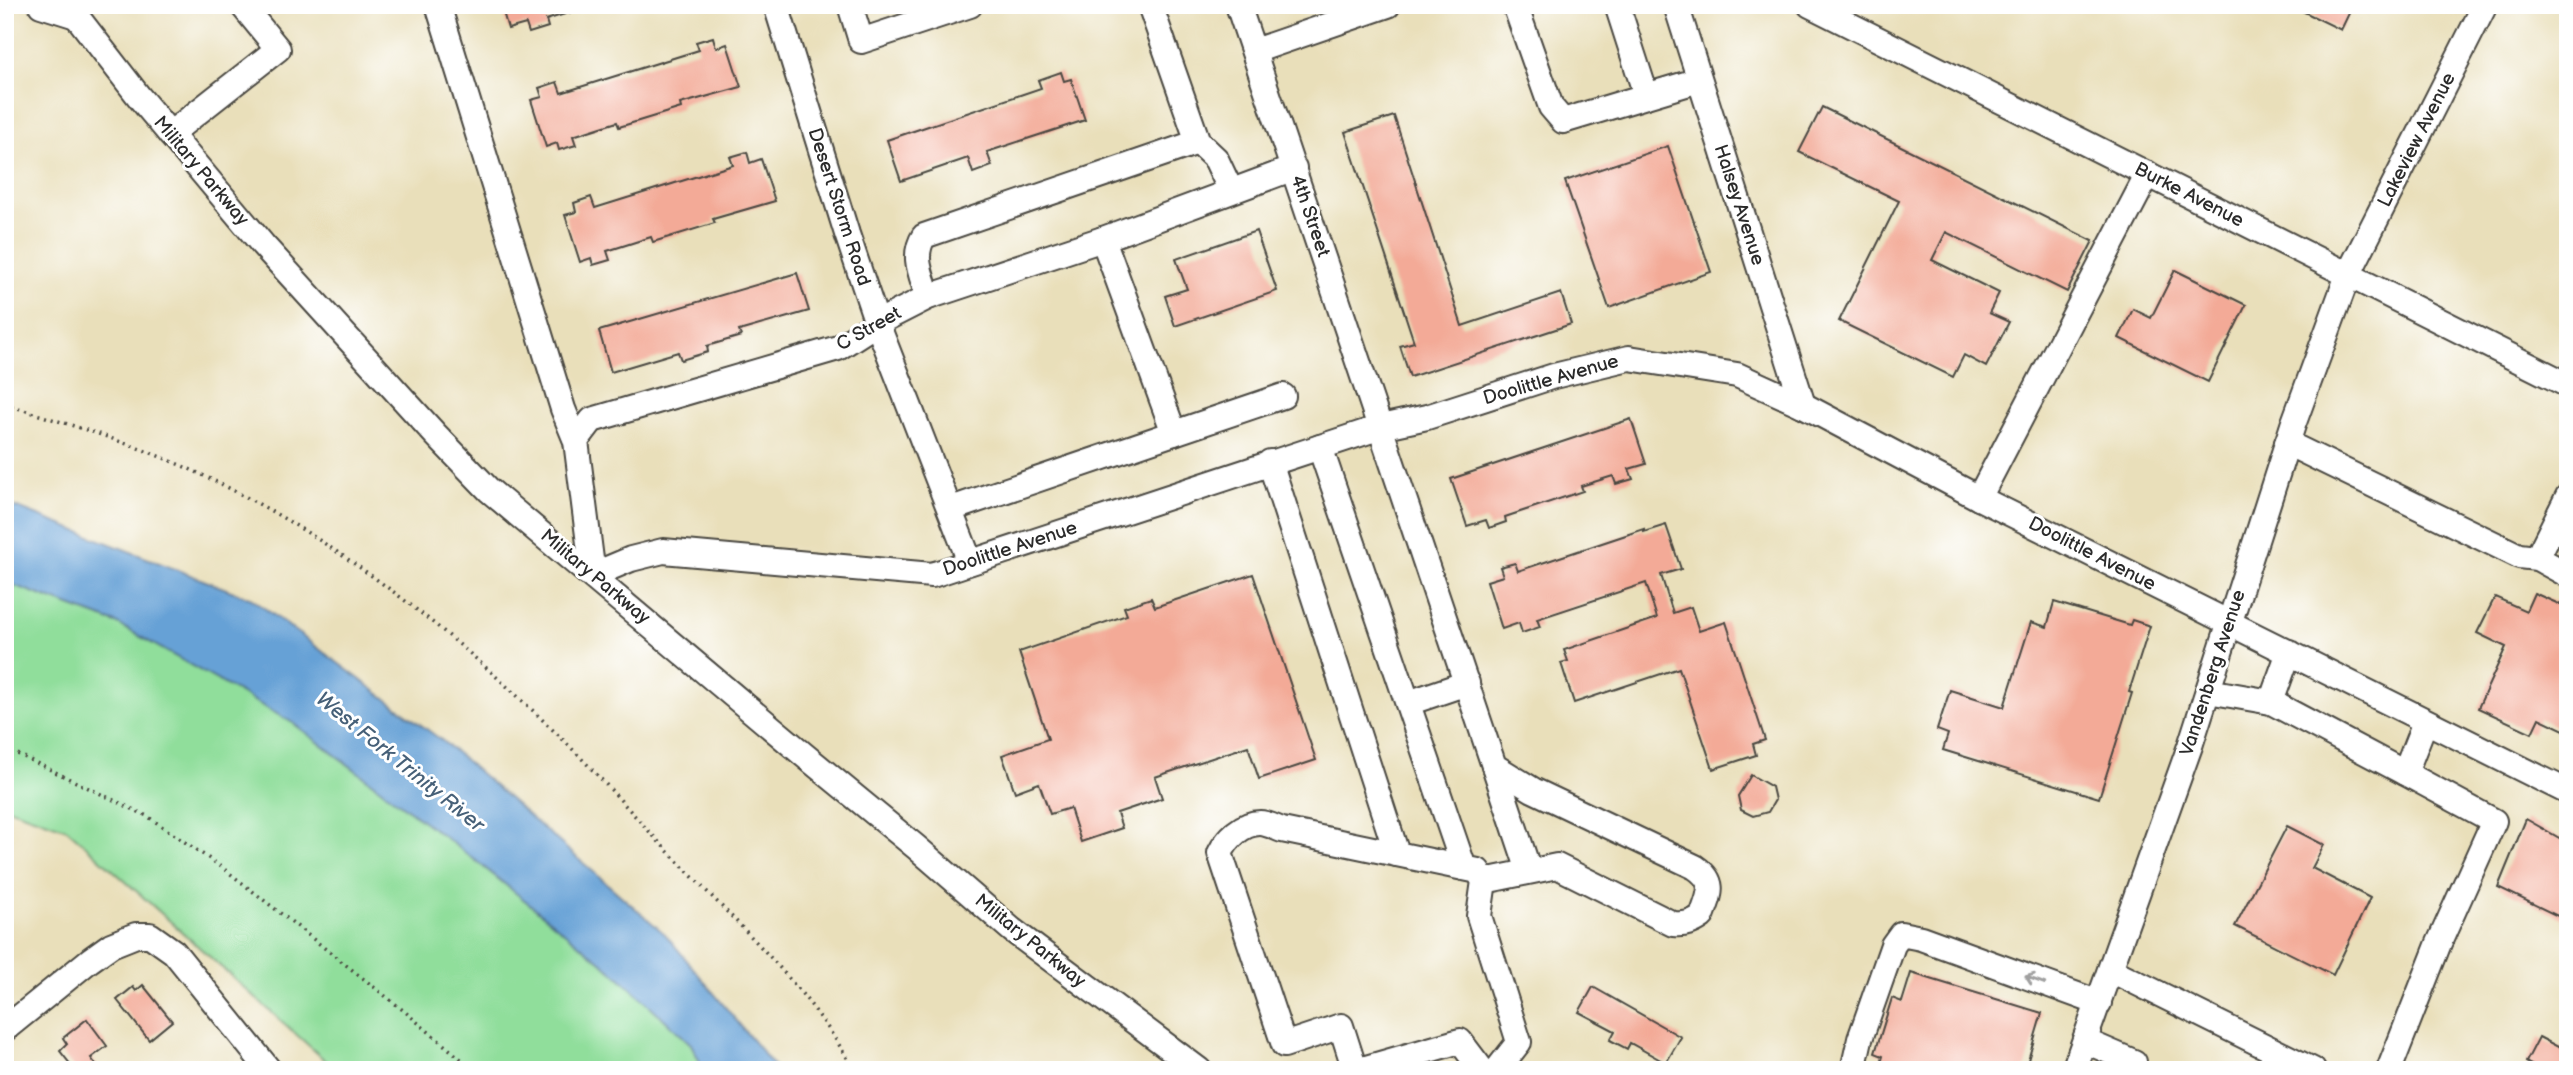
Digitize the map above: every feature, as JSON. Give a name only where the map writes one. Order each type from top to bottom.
[{"type":"street","points":[[41,5],[72,10]]},
{"type":"street","points":[[170,134],[278,49],[242,5]]},
{"type":"street","points":[[438,5],[563,408],[576,441],[593,575]]},
{"type":"street","name":"Desert Storm Road","points":[[776,5],[877,323],[970,562]]},
{"type":"street","points":[[850,5],[862,41],[970,5]]},
{"type":"street","points":[[1150,5],[1198,142],[1216,159],[1231,191]]},
{"type":"street","name":"4th Street","points":[[1238,5],[1529,871]]},
{"type":"street","points":[[1254,51],[1388,5]]},
{"type":"street","points":[[1515,5],[1551,107],[1563,121],[1699,80]]},
{"type":"street","points":[[1617,5],[1646,95]]},
{"type":"street","name":"Halsey Avenue","points":[[1676,5],[1803,405]]},
{"type":"street","name":"Burke Avenue","points":[[1810,5],[2568,385]]},
{"type":"street","name":"Lakeview Avenue","points":[[2348,275],[2485,5]]},
{"type":"street","name":"Military Parkway","points":[[72,10],[170,134],[263,245],[435,434],[489,489],[1012,930],[1199,1070]]},
{"type":"street","points":[[928,297],[917,258],[918,247],[924,236],[1198,142]]},
{"type":"street","name":"C Street","points":[[576,441],[592,420],[838,348],[877,323],[928,297],[1103,239],[1294,168]]},
{"type":"street","points":[[1979,498],[2148,174]]},
{"type":"street","points":[[1103,239],[1174,433]]},
{"type":"street","name":"Vandenberg Avenue","points":[[2074,1070],[2208,691],[2287,443],[2348,275]]},
{"type":"street","name":"Doolittle Avenue","points":[[593,575],[631,559],[663,551],[932,575],[1381,427],[1427,417],[1554,376],[1629,358],[1737,375],[1803,405],[1979,498],[2568,792]]},
{"type":"street","points":[[951,509],[1283,396]]},
{"type":"street","points":[[2287,443],[2519,556],[2537,558],[2568,575]]},
{"type":"street","points":[[1320,447],[1408,703],[1474,874],[1479,916],[1520,1042],[1497,1070]]},
{"type":"street","points":[[1270,463],[1397,854]]},
{"type":"street","points":[[2537,558],[2568,496]]},
{"type":"street","points":[[2271,702],[2289,652]]},
{"type":"street","points":[[1408,703],[1466,683]]},
{"type":"street","points":[[2208,691],[2271,702],[2494,821],[2439,943],[2389,1070]]},
{"type":"street","points":[[2405,773],[2425,722]]},
{"type":"street","points":[[1482,1070],[1460,1041],[1357,1070],[1341,1026],[1284,1045],[1220,853],[1225,843],[1244,827],[1261,822],[1282,830],[1397,854],[1474,874],[1529,871],[1557,866],[1673,924],[1690,924],[1702,916],[1711,888],[1707,875],[1533,790],[1494,766]]},
{"type":"street","points":[[1853,1070],[1860,1039],[1884,970],[1893,945],[1901,934],[1921,937],[2099,1003]]},
{"type":"street","points":[[5,1029],[111,946],[136,935],[150,935],[174,952],[258,1066]]},
{"type":"street","points":[[2111,970],[2313,1070]]},
{"type":"street","points":[[2085,1041],[2134,1062]]},
{"type":"path","points":[[5,404],[123,443],[198,473],[276,514],[365,570],[474,657],[555,731],[680,864],[764,947],[802,993],[854,1070]]},
{"type":"path","points":[[5,748],[147,816],[216,863],[403,1010],[474,1070]]},
{"type":"green space","points":[[5,582],[116,623],[293,723],[475,860],[616,974],[691,1044],[704,1070],[336,1070],[67,829],[5,807]]},
{"type":"water","name":"West Fork Trinity River","points":[[5,503],[252,599],[444,742],[666,935],[777,1070],[704,1070],[691,1044],[616,974],[475,860],[293,723],[116,623],[5,582]]},
{"type":"building","points":[[501,5],[581,5],[581,9],[546,20],[548,27],[529,33],[526,24],[508,29]]},
{"type":"building","points":[[2290,5],[2353,5],[2341,30]]},
{"type":"building","points":[[713,37],[716,48],[727,44],[741,87],[680,104],[681,108],[619,127],[617,122],[573,136],[576,145],[559,150],[557,143],[546,147],[531,100],[542,97],[539,88],[557,82],[561,93],[699,50],[696,42]]},
{"type":"building","points":[[1061,72],[1064,81],[1071,79],[1085,120],[987,152],[992,166],[973,173],[968,158],[901,181],[887,140],[1041,88],[1038,80]]},
{"type":"building","points":[[1822,107],[2093,241],[2067,292],[1946,232],[1932,260],[1999,293],[1989,313],[2009,322],[1986,367],[1964,355],[1953,377],[1839,321],[1899,201],[1799,152]]},
{"type":"building","points":[[1394,116],[1462,326],[1561,293],[1571,324],[1410,377],[1400,346],[1414,342],[1345,132]]},
{"type":"building","points":[[1668,146],[1711,272],[1609,308],[1565,181]]},
{"type":"building","points":[[747,152],[750,163],[761,159],[775,201],[713,219],[715,223],[653,242],[651,237],[607,251],[610,260],[593,265],[591,258],[580,262],[565,215],[576,212],[574,203],[591,197],[595,208],[733,165],[730,157]]},
{"type":"building","points":[[1256,231],[1277,291],[1175,326],[1165,296],[1187,289],[1176,259]]},
{"type":"building","points":[[2175,270],[2246,305],[2208,382],[2119,338],[2133,309],[2151,318]]},
{"type":"building","points":[[797,273],[809,311],[739,331],[741,336],[707,346],[708,352],[681,360],[678,352],[611,372],[599,331]]},
{"type":"building","points":[[1631,419],[1646,464],[1629,469],[1633,479],[1616,484],[1613,476],[1581,486],[1583,491],[1505,517],[1506,522],[1489,528],[1486,520],[1467,526],[1451,479]]},
{"type":"building","points":[[1666,525],[1681,569],[1661,575],[1673,613],[1691,607],[1699,631],[1726,622],[1765,740],[1753,744],[1756,755],[1713,769],[1679,668],[1574,703],[1561,663],[1568,661],[1564,650],[1657,618],[1646,583],[1537,619],[1540,627],[1522,633],[1519,623],[1502,629],[1487,581],[1503,576],[1500,567],[1515,563],[1518,571],[1644,529],[1644,532]]},
{"type":"building","points":[[1253,574],[1316,760],[1259,779],[1248,746],[1155,777],[1162,798],[1117,813],[1122,828],[1081,842],[1070,808],[1050,814],[1039,783],[1015,792],[1002,755],[1048,739],[1019,652],[1127,615],[1124,607],[1151,598],[1155,607]]},
{"type":"building","points":[[2534,593],[2568,608],[2568,732],[2539,718],[2532,733],[2478,708],[2506,647],[2477,633],[2495,597],[2526,611]]},
{"type":"building","points":[[2054,602],[2130,625],[2132,620],[2150,626],[2099,798],[1943,750],[1948,734],[1937,730],[1950,690],[2004,707],[2031,622],[2047,627]]},
{"type":"building","points":[[1751,775],[1772,787],[1775,800],[1768,812],[1753,816],[1741,810],[1738,796]]},
{"type":"building","points":[[2526,819],[2568,843],[2568,921],[2498,887]]},
{"type":"building","points":[[2287,826],[2324,845],[2312,868],[2370,898],[2333,975],[2235,926]]},
{"type":"building","points":[[1911,973],[2042,1013],[2025,1070],[1879,1070],[1883,1056],[1875,1053],[1892,998],[1902,1002]]},
{"type":"building","points":[[143,985],[172,1021],[149,1040],[117,1000],[133,987],[136,991]]},
{"type":"building","points":[[1593,987],[1681,1037],[1666,1063],[1630,1043],[1627,1049],[1610,1040],[1615,1031],[1579,1012]]},
{"type":"building","points":[[87,1019],[107,1046],[91,1058],[100,1070],[75,1070],[60,1051],[67,1044],[63,1038]]},
{"type":"building","points":[[2539,1037],[2568,1052],[2568,1070],[2540,1070],[2526,1062]]}]
